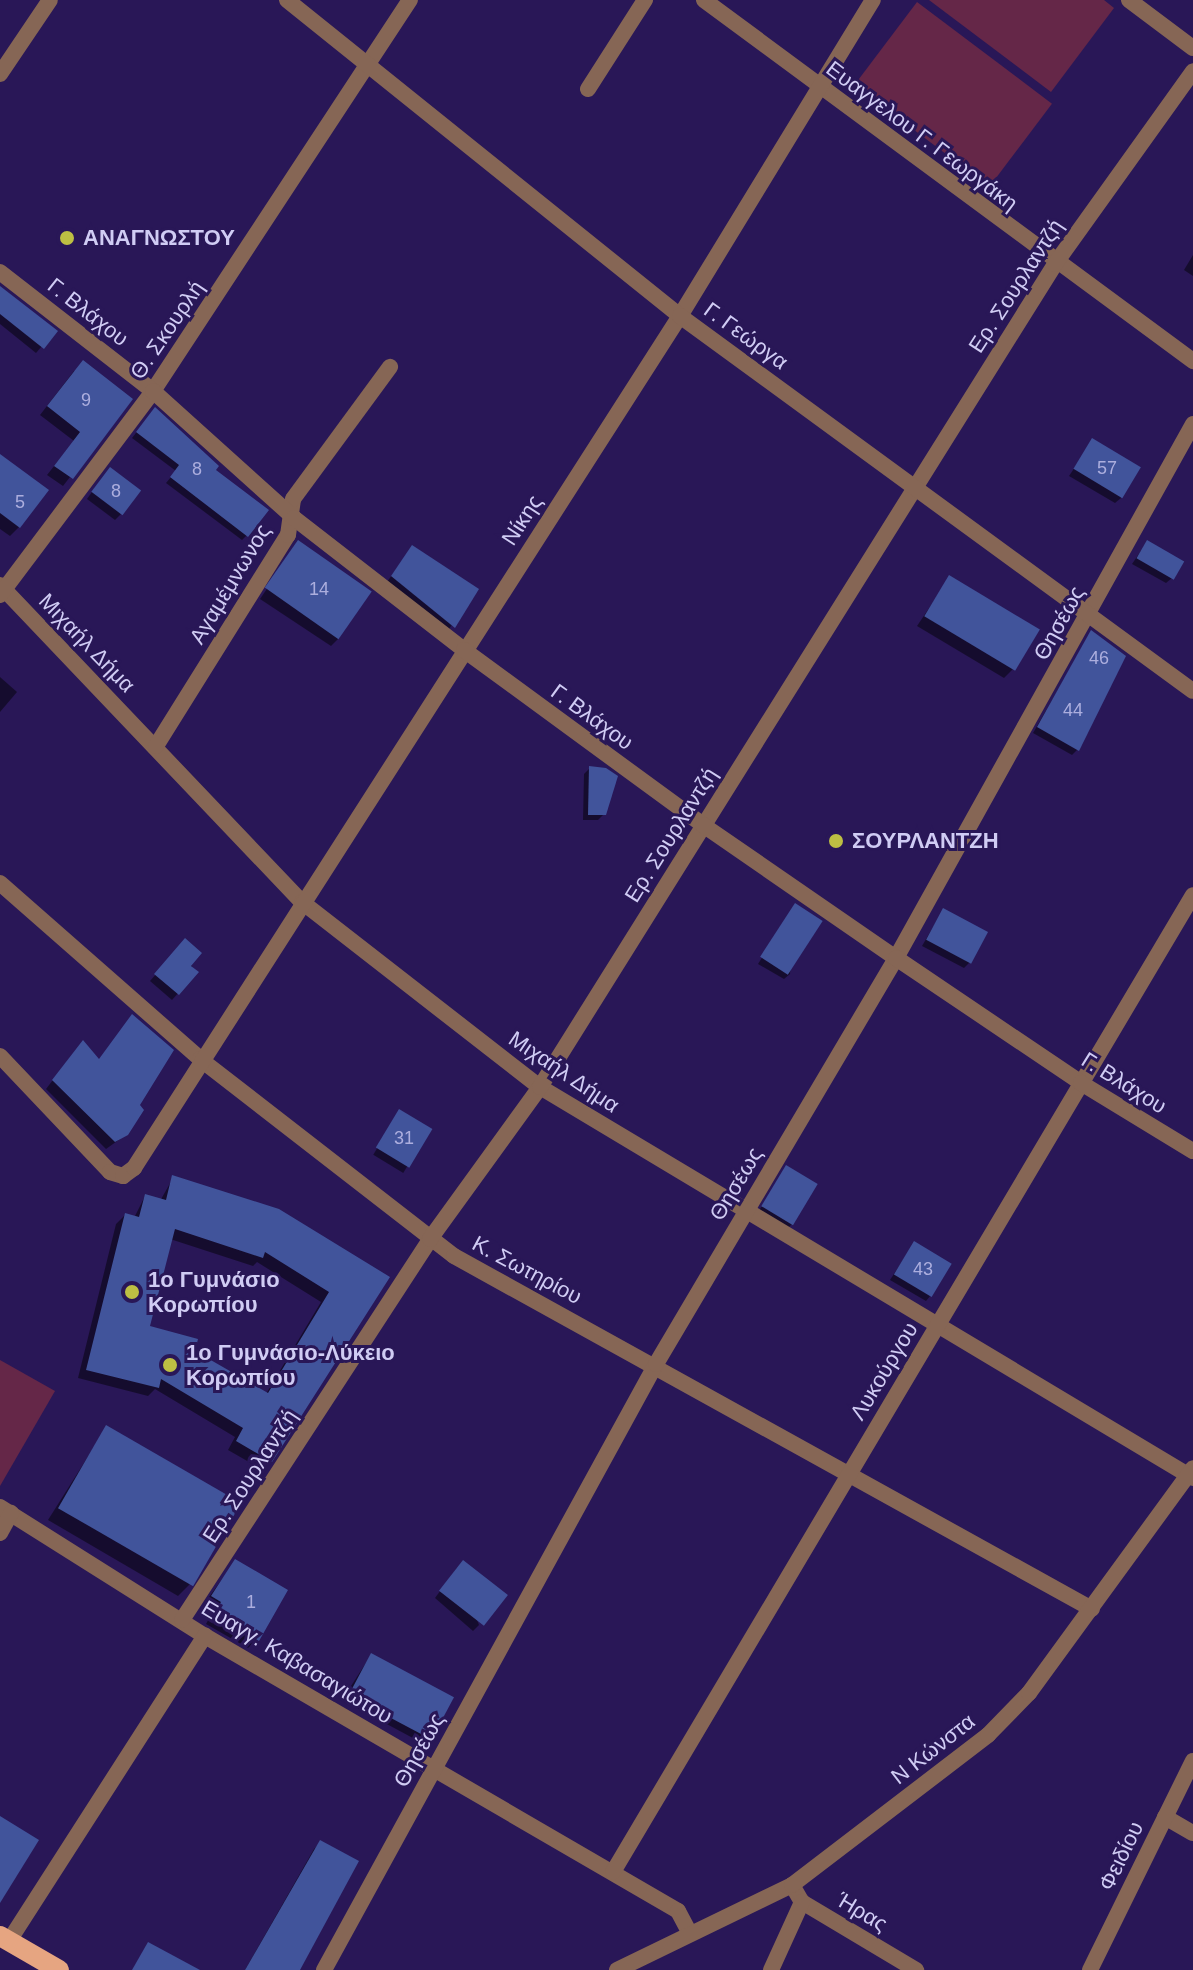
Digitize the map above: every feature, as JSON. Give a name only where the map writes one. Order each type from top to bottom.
[{"type":"main road","points":[[5,1939],[59,1970]]},
{"type":"street","points":[[0,74],[50,0]]},
{"type":"street","name":"Γ. Γεώργα","points":[[287,0],[370,63],[680,316],[915,484],[1193,691]]},
{"type":"street","name":"Θ. Σκουρλή","points":[[1,590],[153,391],[410,0]]},
{"type":"street","points":[[588,89],[645,0]]},
{"type":"street","name":"Ευαγγελου Γ. Γεωργάκη","points":[[704,0],[1055,264],[1193,361]]},
{"type":"street","name":"Νίκης","points":[[0,1056],[110,1172],[123,1176],[134,1168],[200,1059],[680,316],[817,85],[873,0]]},
{"type":"street","points":[[1129,0],[1193,48]]},
{"type":"street","name":"Ερ. Σουρλαντζή","points":[[182,1620],[430,1239],[540,1087],[1055,264],[1193,71]]},
{"type":"street","name":"Γ. Βλάχου","points":[[0,272],[153,391],[294,518],[464,650],[703,825],[896,958],[1081,1083],[1193,1151]]},
{"type":"street","name":"Αγαμέμνωνος","points":[[156,746],[294,518],[293,499],[390,367]]},
{"type":"street","name":"Θησέως","points":[[324,1970],[656,1364],[896,958],[1193,424]]},
{"type":"street","name":"Μιχαήλ Δήμα","points":[[1,590],[156,746],[302,902],[540,1087],[744,1213],[1191,1474]]},
{"type":"street","name":"Κ. Σωτηρίου","points":[[0,883],[200,1059],[430,1239],[1092,1609]]},
{"type":"street","name":"Λυκούργου","points":[[613,1872],[1193,895]]},
{"type":"street","name":"Ν Κώνστα","points":[[617,1970],[689,1932],[792,1885],[988,1735],[1029,1693],[1191,1474]]},
{"type":"street","points":[[0,1533],[6,1510]]},
{"type":"street","name":"Ευαγγ. Καβασαγιώτου","points":[[6,1510],[205,1636],[678,1911],[689,1932]]},
{"type":"street","points":[[5,1939],[205,1636]]},
{"type":"street","name":"Φειδίου","points":[[1090,1970],[1193,1761]]},
{"type":"street","points":[[1165,1817],[1193,1833]]},
{"type":"street","name":"Ήρας","points":[[792,1885],[802,1902],[916,1970]]},
{"type":"street","points":[[771,1970],[802,1902]]},
{"type":"shaded area","points":[[929,0],[1104,0],[1114,8],[1051,92]]},
{"type":"shaded area","points":[[917,2],[1052,104],[989,187],[854,85]]},
{"type":"shaded area","points":[[0,1360],[55,1391],[0,1486]]},
{"type":"building","points":[[0,286],[58,331],[44,349],[0,314]]},
{"type":"building","points":[[83,360],[133,399],[73,479],[54,466],[80,432],[47,406]]},
{"type":"building","points":[[155,407],[219,466],[216,470],[269,510],[248,537],[170,477],[179,465],[136,432]]},
{"type":"building","points":[[1092,438],[1141,467],[1122,498],[1073,469]]},
{"type":"building","points":[[0,454],[49,490],[20,528],[0,513]]},
{"type":"building","points":[[110,467],[141,490],[122,515],[91,492]]},
{"type":"building","points":[[298,540],[372,592],[338,639],[265,588]]},
{"type":"building","points":[[1147,540],[1184,561],[1174,580],[1136,558]]},
{"type":"building","points":[[412,545],[479,589],[455,628],[391,576]]},
{"type":"building","points":[[949,575],[1040,630],[1015,671],[924,616]]},
{"type":"building","points":[[1091,630],[1126,656],[1079,751],[1037,727]]},
{"type":"building","points":[[589,766],[606,768],[618,776],[606,815],[588,815]]},
{"type":"building","points":[[795,903],[823,921],[788,975],[760,957]]},
{"type":"building","points":[[943,908],[988,932],[971,964],[926,940]]},
{"type":"building","points":[[185,938],[202,953],[191,966],[199,972],[179,995],[154,974]]},
{"type":"building","points":[[132,1014],[174,1050],[140,1105],[144,1110],[128,1135],[115,1142],[52,1080],[83,1040],[99,1059]]},
{"type":"building","points":[[399,1109],[432,1129],[409,1168],[376,1148]]},
{"type":"building","points":[[786,1165],[818,1184],[793,1225],[761,1206]]},
{"type":"building","points":[[172,1175],[279,1209],[390,1277],[272,1462],[236,1441],[243,1428],[161,1379],[159,1388],[86,1370],[125,1213],[139,1217],[145,1194],[166,1200]],"holes":[[[175,1229],[263,1258],[265,1252],[329,1292],[268,1393],[195,1351],[198,1339],[150,1326]]]},
{"type":"building","points":[[914,1241],[952,1264],[932,1297],[894,1274]]},
{"type":"building","points":[[106,1425],[241,1503],[193,1586],[58,1508]]},
{"type":"building","points":[[235,1559],[288,1590],[259,1641],[213,1614],[221,1602],[211,1596]]},
{"type":"building","points":[[463,1560],[508,1595],[484,1626],[439,1591]]},
{"type":"building","points":[[371,1653],[454,1697],[431,1740],[348,1695]]},
{"type":"building","points":[[0,1816],[39,1840],[0,1903]]},
{"type":"building","points":[[320,1840],[359,1861],[300,1970],[245,1970]]},
{"type":"building","points":[[148,1942],[200,1970],[132,1970]]},
{"type":"place","name":"ΑΝΑΓΝΩΣΤΟΥ","points":[[67,238]]},
{"type":"place","name":"ΣΟΥΡΛΑΝΤΖΗ","points":[[836,841]]},
{"type":"place","name":"1ο Γυμνάσιο Κορωπίου","points":[[132,1292]]},
{"type":"place","name":"1ο Γυμνάσιο-Λύκειο Κορωπίου","points":[[170,1365]]}]
